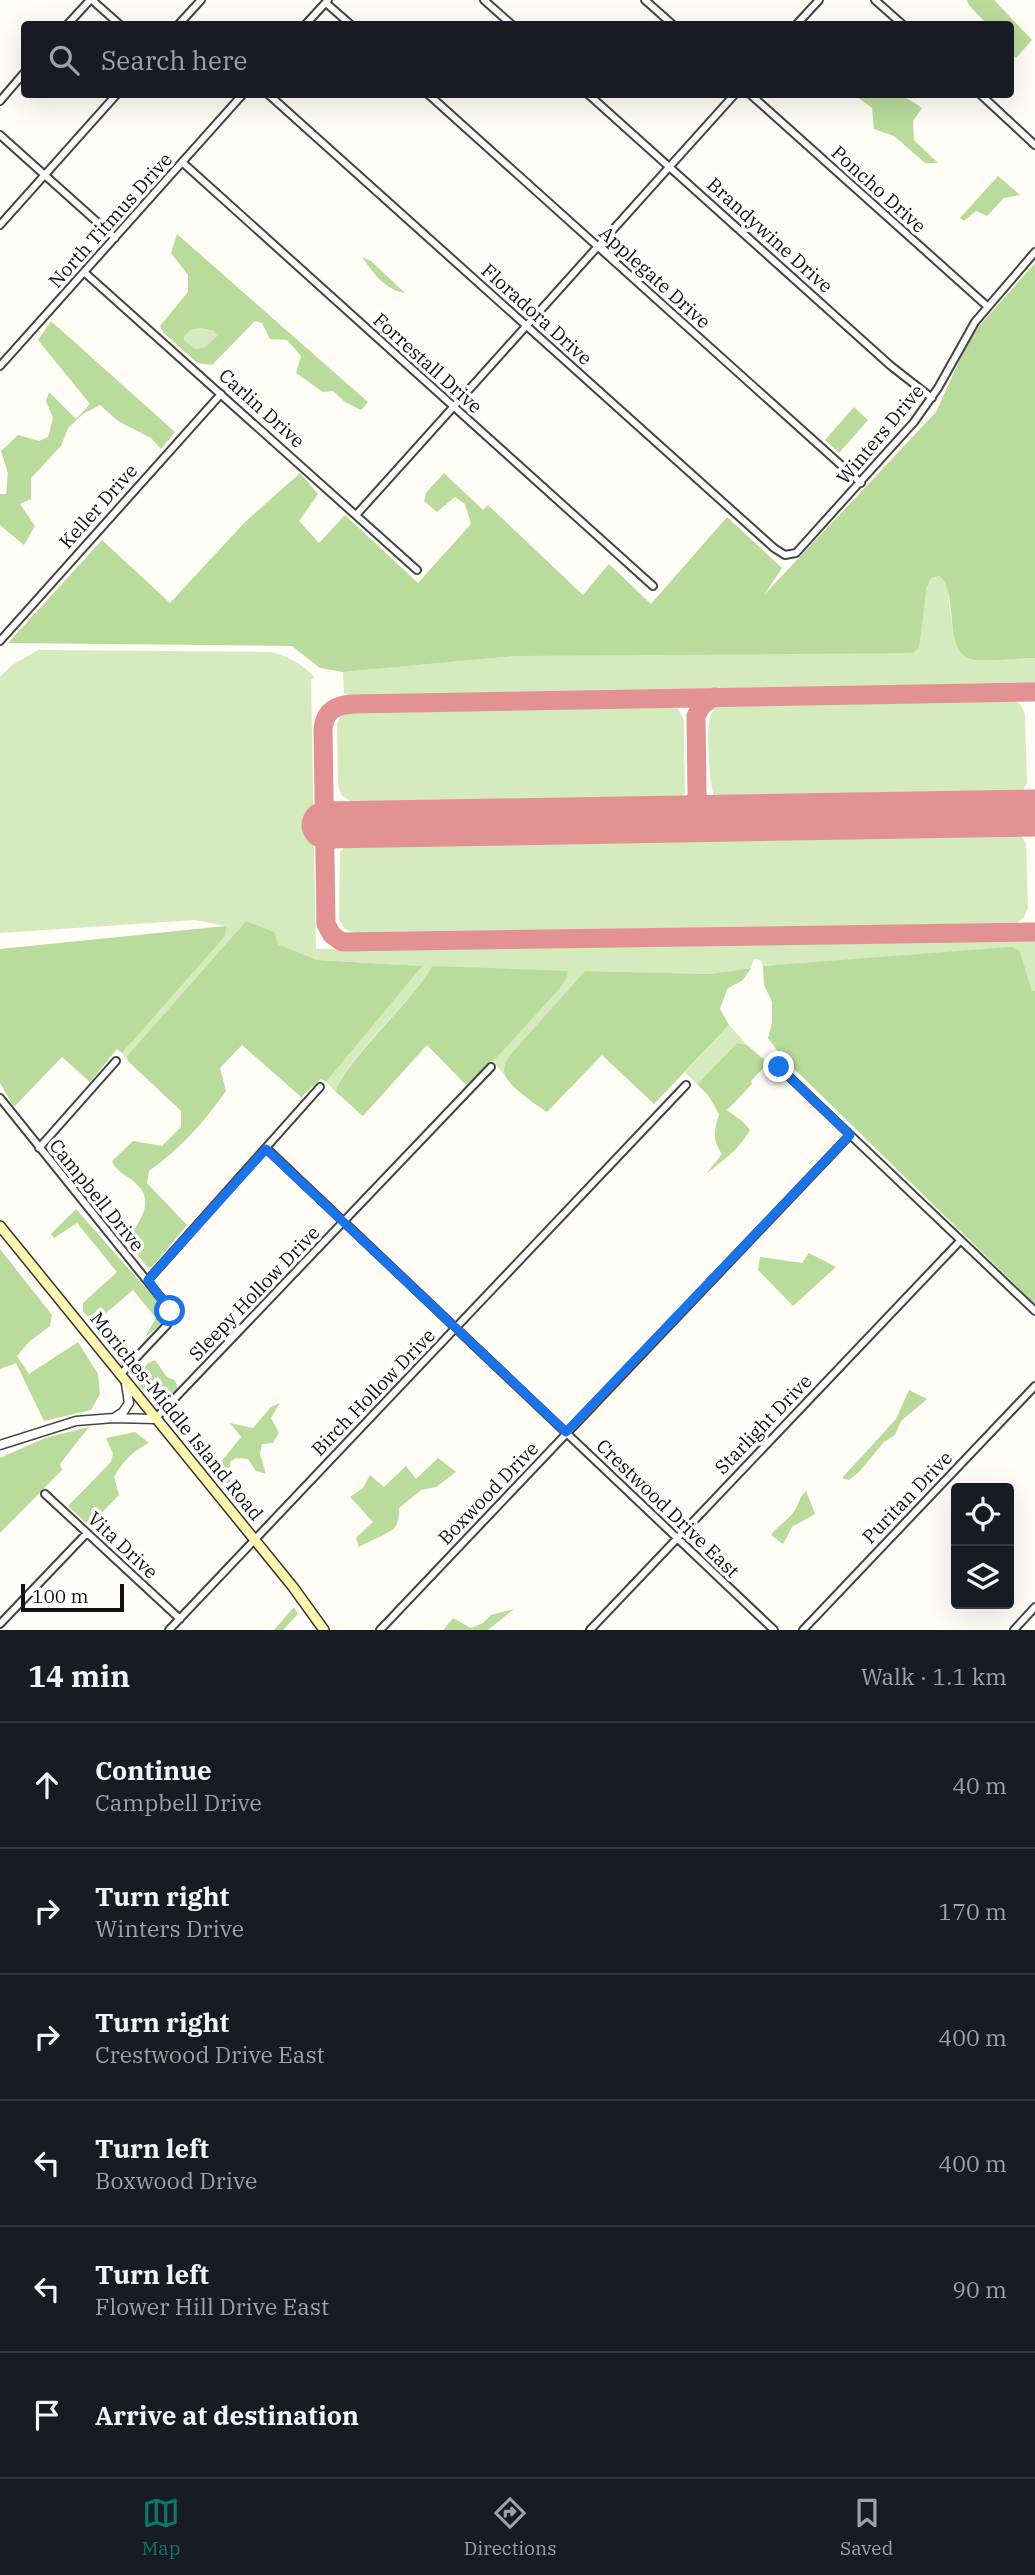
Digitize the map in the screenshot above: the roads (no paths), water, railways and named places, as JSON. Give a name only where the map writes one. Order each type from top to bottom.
[{"type":"main road","name":"Moriches-Middle Island Road","points":[[0,1226],[306,1602],[324,1630]]},
{"type":"street","points":[[71,21],[91,0],[116,21]]},
{"type":"street","points":[[182,21],[201,0]]},
{"type":"street","points":[[484,0],[508,21]]},
{"type":"street","points":[[645,0],[669,21]]},
{"type":"street","points":[[800,21],[819,0]]},
{"type":"street","points":[[875,0],[899,21]]},
{"type":"street","points":[[309,21],[327,1],[347,21]]},
{"type":"street","points":[[0,101],[21,77]]},
{"type":"street","points":[[0,225],[113,98]]},
{"type":"street","name":"North Titmus Drive","points":[[0,366],[239,98]]},
{"type":"street","name":"Floradora Drive","points":[[272,98],[785,555]]},
{"type":"street","name":"Applegate Drive","points":[[432,98],[861,483]]},
{"type":"street","name":"Brandywine Drive","points":[[593,98],[891,366],[932,398]]},
{"type":"street","points":[[357,514],[731,98]]},
{"type":"street","name":"Poncho Drive","points":[[754,98],[987,306]]},
{"type":"street","points":[[983,98],[1035,145]]},
{"type":"street","points":[[0,135],[115,238]]},
{"type":"street","name":"Forrestall Drive","points":[[182,162],[653,586]]},
{"type":"street","name":"Winters Drive","points":[[785,555],[796,553],[914,422],[932,398],[964,339],[987,306],[1035,252]]},
{"type":"street","name":"Carlin Drive","points":[[84,272],[417,570]]},
{"type":"street","name":"Keller Drive","points":[[0,641],[221,394]]},
{"type":"street","points":[[39,1148],[116,1061]]},
{"type":"street","name":"Sleepy Hollow Drive","points":[[155,1419],[491,1067]]},
{"type":"street","points":[[779,1067],[1035,1311]]},
{"type":"street","name":"Birch Hollow Drive","points":[[169,1630],[686,1085]]},
{"type":"street","points":[[148,1280],[320,1087]]},
{"type":"street","name":"Campbell Drive","points":[[0,1098],[148,1280],[170,1311],[170,1319],[120,1376]]},
{"type":"street","name":"Boxwood Drive","points":[[380,1630],[850,1135]]},
{"type":"street","name":"Crestwood Drive East","points":[[266,1149],[774,1630]]},
{"type":"street","name":"Starlight Drive","points":[[590,1630],[960,1241]]},
{"type":"street","points":[[114,1418],[123,1412],[129,1403],[126,1384]]},
{"type":"street","name":"Puritan Drive","points":[[803,1630],[1035,1386]]},
{"type":"street","points":[[0,1445],[76,1421],[155,1419]]},
{"type":"street","name":"Vita Drive","points":[[45,1494],[180,1619]]},
{"type":"street","points":[[0,1624],[87,1533]]},
{"type":"street","points":[[1014,1630],[1035,1607]]}]
